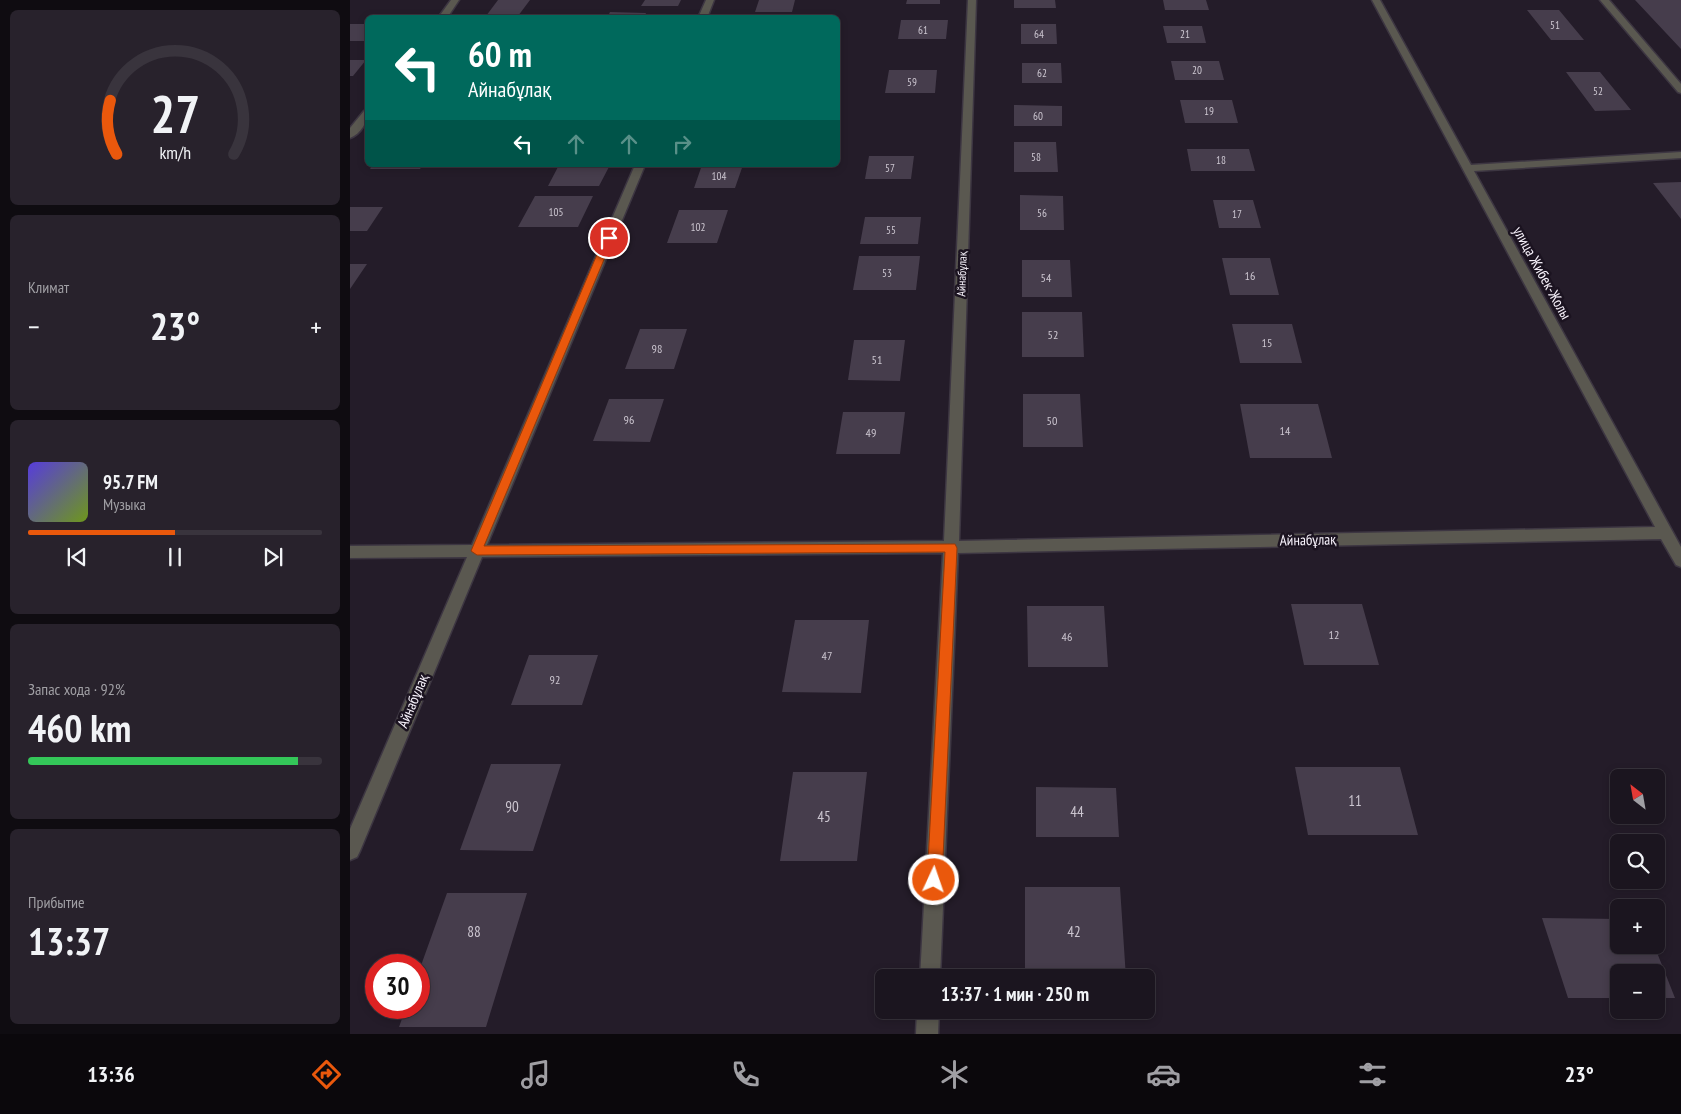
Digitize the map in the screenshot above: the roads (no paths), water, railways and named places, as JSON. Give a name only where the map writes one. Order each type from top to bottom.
[{"type":"street","points":[[444,15],[455,0]]},
{"type":"street","points":[[703,15],[710,0]]},
{"type":"street","name":"Айнабұлақ","points":[[930,969],[951,548],[972,0]]},
{"type":"street","name":"улица Жибек-Жолы","points":[[1376,0],[1681,561]]},
{"type":"street","points":[[1604,0],[1681,90]]},
{"type":"street","points":[[350,136],[365,117]]},
{"type":"street","points":[[1466,168],[1681,155]]},
{"type":"street","name":"Айнабұлақ","points":[[350,851],[639,167]]},
{"type":"street","name":"Айнабұлақ","points":[[350,552],[951,548],[1665,533]]},
{"type":"street","points":[[927,1034],[928,1019]]}]
